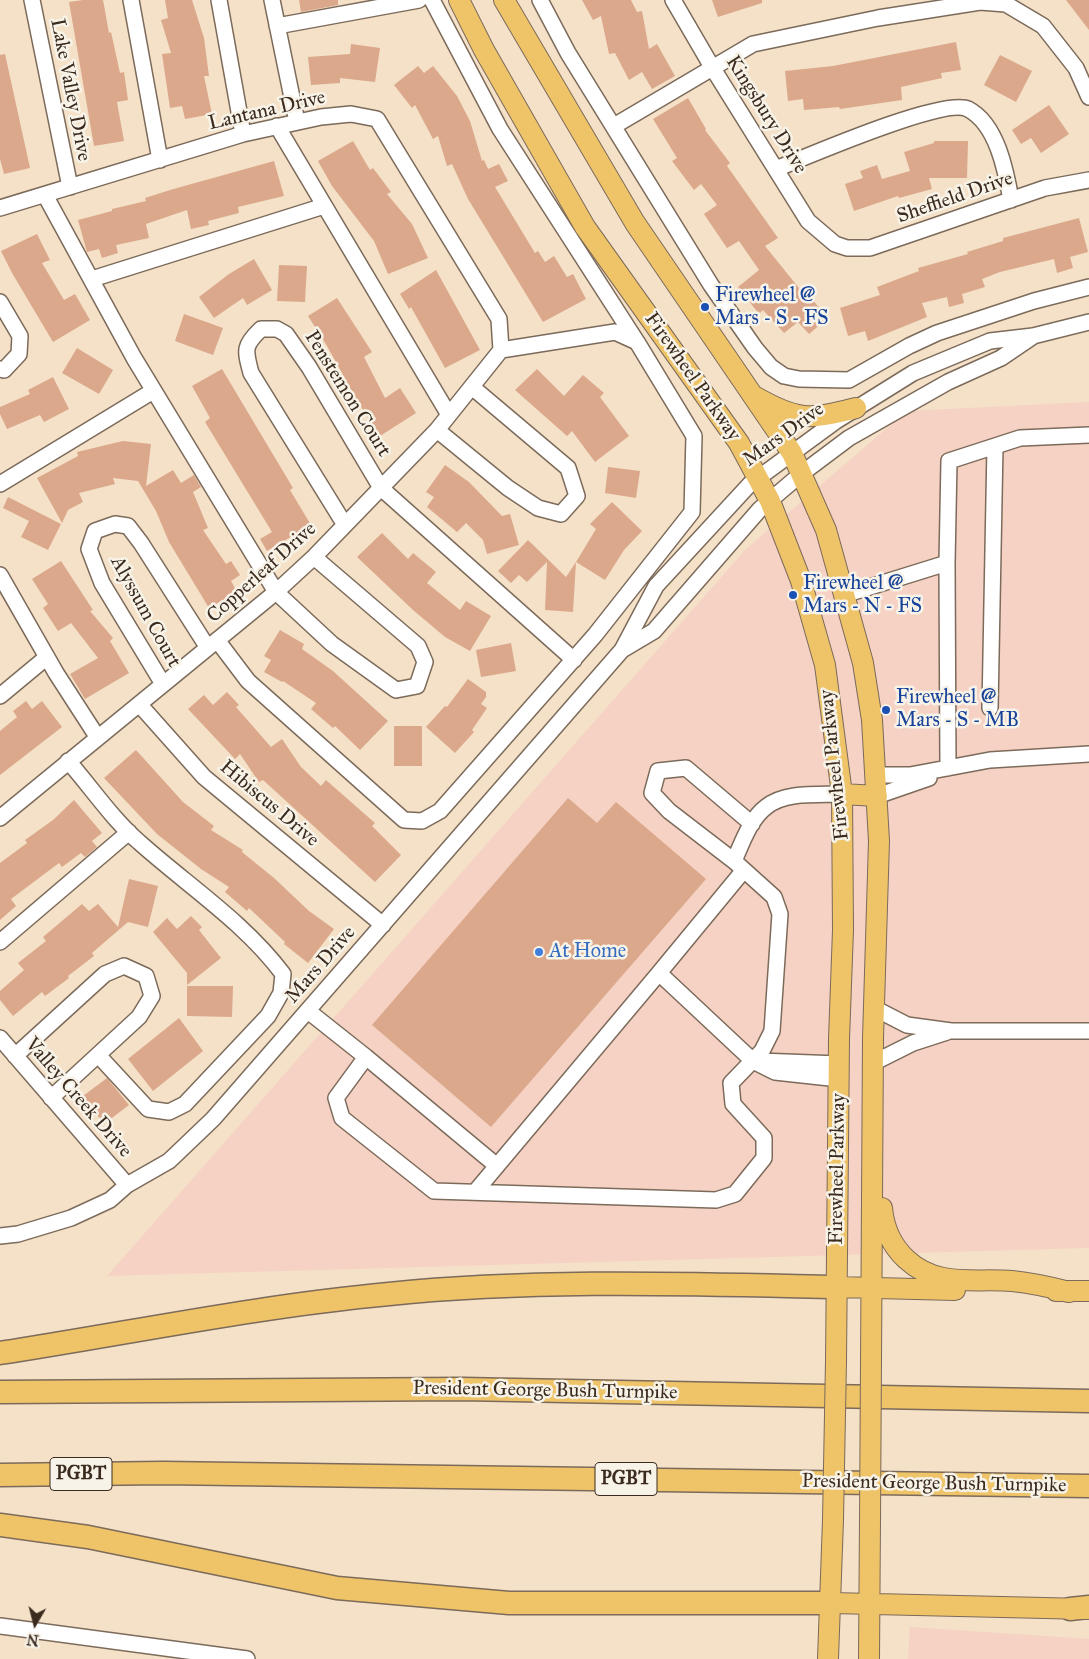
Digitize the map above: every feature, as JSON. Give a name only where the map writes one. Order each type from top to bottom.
[{"type":"highway","points":[[0,1352],[388,1294],[519,1285],[679,1284],[837,1287]]},
{"type":"highway","name":"President George Bush Turnpike","points":[[0,1392],[452,1389],[1089,1401]]},
{"type":"highway","name":"President George Bush Turnpike","points":[[0,1474],[163,1473],[1089,1486]]},
{"type":"highway","points":[[0,1525],[88,1537],[337,1588],[509,1603],[831,1604]]},
{"type":"main road","name":"Firewheel Parkway","points":[[459,0],[484,50],[585,228],[740,443],[770,501],[801,581],[824,666],[842,794],[843,920],[833,1520],[828,1659]]},
{"type":"main road","name":"Firewheel Parkway","points":[[504,0],[635,223],[792,454],[826,530],[863,663],[872,720],[879,840],[873,1063],[870,1659]]},
{"type":"main road","points":[[751,394],[786,413],[798,417],[824,417],[856,408]]},
{"type":"main road","points":[[842,794],[877,796]]},
{"type":"main road","points":[[873,1176],[880,1193],[887,1235],[899,1252],[919,1271],[945,1279],[1011,1281],[1036,1284],[1069,1292]]},
{"type":"main road","points":[[837,1287],[1089,1291]]},
{"type":"main road","points":[[831,1604],[870,1603],[1083,1608]]},
{"type":"street","name":"Lake Valley Drive","points":[[32,0],[70,187]]},
{"type":"street","points":[[131,0],[160,160]]},
{"type":"street","points":[[219,0],[243,134]]},
{"type":"street","points":[[272,0],[297,122]]},
{"type":"street","points":[[277,26],[419,0]]},
{"type":"street","name":"Alyssum Court","points":[[163,684],[102,583],[88,549],[95,531],[115,524],[128,526],[212,644],[248,681],[404,820],[422,821],[440,811],[574,660],[692,512],[694,436],[637,342],[500,129],[432,0]]},
{"type":"street","points":[[540,0],[568,53],[711,285],[771,367],[784,376],[799,379],[849,380],[908,346],[937,333],[1034,301],[1089,287]]},
{"type":"street","name":"Kingsbury Drive","points":[[673,0],[712,67],[808,221],[835,244]]},
{"type":"street","points":[[614,126],[753,44],[878,18],[970,3],[1006,4],[1043,26],[1076,68],[1089,97]]},
{"type":"street","points":[[776,169],[896,123],[935,110],[959,106],[976,115],[1003,157],[1012,200]]},
{"type":"street","name":"Lantana Drive","points":[[0,208],[243,134],[297,122],[352,114],[378,119],[499,319],[501,350]]},
{"type":"street","points":[[277,126],[449,415]]},
{"type":"street","name":"Sheffield Drive","points":[[835,244],[848,248],[870,248],[1045,188],[1089,180]]},
{"type":"street","points":[[45,195],[153,391],[276,592],[332,644],[396,690],[417,686],[424,662],[418,646],[314,557]]},
{"type":"street","points":[[92,279],[324,206]]},
{"type":"street","points":[[0,302],[20,336],[20,354],[4,370],[0,369]]},
{"type":"street","name":"Mars Drive","points":[[0,1236],[18,1234],[71,1218],[110,1200],[127,1185],[169,1161],[213,1119],[622,650],[656,586],[750,484],[856,408],[913,372],[990,341],[1033,336],[1089,322]]},
{"type":"street","name":"Penstemon Court","points":[[344,525],[251,373],[246,352],[248,342],[261,329],[277,329],[286,334],[309,367],[381,488]]},
{"type":"street","points":[[501,350],[615,332],[637,342]]},
{"type":"street","name":"Mars Drive","points":[[622,650],[654,631],[737,535],[770,501],[801,474],[849,438],[948,382],[1001,358],[1033,336]]},
{"type":"street","name":"Copperleaf Drive","points":[[0,818],[276,592],[314,557],[437,430],[501,350]]},
{"type":"street","points":[[437,430],[508,488],[538,508],[561,514],[577,496],[568,468],[472,387]]},
{"type":"street","points":[[0,484],[153,391]]},
{"type":"street","points":[[948,768],[947,564],[949,460],[1020,438],[1089,435]]},
{"type":"street","points":[[990,708],[995,446]]},
{"type":"street","points":[[381,488],[574,660]]},
{"type":"street","points":[[844,595],[947,564]]},
{"type":"street","points":[[0,575],[46,657],[98,738]]},
{"type":"street","points":[[0,696],[46,657]]},
{"type":"street","name":"Hibiscus Drive","points":[[139,704],[204,777],[383,925]]},
{"type":"street","points":[[876,775],[910,775],[990,760],[1089,754]]},
{"type":"street","points":[[68,761],[129,832],[269,956],[283,974],[281,993],[268,1016],[185,1104],[169,1112],[148,1109],[98,1055]]},
{"type":"street","points":[[366,1057],[336,1098],[342,1118],[434,1191],[716,1200],[735,1194],[764,1158],[764,1138],[733,1104],[731,1083],[762,1051],[772,1031],[780,914],[774,897],[739,865],[669,810],[652,793],[658,771],[686,768],[752,824]]},
{"type":"street","points":[[877,796],[923,781],[948,768]]},
{"type":"street","points":[[475,1192],[659,973],[739,865],[752,824],[766,806],[782,798],[842,794]]},
{"type":"street","points":[[0,942],[129,832]]},
{"type":"street","points":[[15,1056],[105,974],[124,966],[146,976],[152,996],[139,1016],[51,1098]]},
{"type":"street","points":[[659,973],[753,1061],[839,1071]]},
{"type":"street","points":[[874,1008],[907,1025],[951,1031],[1089,1031]]},
{"type":"street","points":[[308,1011],[497,1166]]},
{"type":"street","points":[[873,1063],[913,1043],[951,1031]]},
{"type":"street","name":"Valley Creek Drive","points":[[0,1038],[127,1185]]},
{"type":"street","points":[[0,1626],[247,1659]]},
{"type":"shaded area","points":[[1089,402],[1089,1248],[107,1276],[745,550],[907,411]]},
{"type":"shaded area","points":[[910,1627],[1089,1639],[1089,1659],[908,1659]]},
{"type":"building","points":[[103,0],[109,33],[111,32],[120,73],[124,72],[128,100],[117,102],[124,141],[94,146],[69,2]]},
{"type":"building","points":[[165,0],[192,0],[204,38],[209,76],[204,76],[212,114],[185,119],[182,106],[170,108],[162,54],[171,53],[161,20],[168,18]]},
{"type":"building","points":[[299,0],[338,0],[338,5],[301,12]]},
{"type":"building","points":[[582,0],[631,0],[637,12],[642,11],[649,49],[657,44],[675,76],[652,89],[642,72],[629,80],[615,53],[609,54],[601,16],[593,20]]},
{"type":"building","points":[[712,0],[762,0],[762,3],[718,17]]},
{"type":"building","points":[[1066,0],[1089,0],[1089,30]]},
{"type":"building","points":[[956,42],[961,70],[941,73],[942,78],[901,87],[902,100],[840,109],[839,107],[804,110],[803,99],[788,101],[785,71],[833,66]]},
{"type":"building","points":[[351,44],[380,48],[375,82],[340,78],[340,83],[311,85],[308,57],[350,54]]},
{"type":"building","points":[[5,54],[30,168],[4,174],[0,159],[0,55]]},
{"type":"building","points":[[1000,55],[1032,71],[1016,102],[984,85]]},
{"type":"building","points":[[418,66],[424,73],[433,66],[457,96],[470,121],[482,161],[484,160],[488,169],[499,164],[508,181],[495,187],[535,253],[538,251],[545,262],[554,256],[567,277],[573,274],[586,299],[543,322],[468,199],[452,164],[447,166],[438,136],[433,139],[415,105],[412,108],[394,85]]},
{"type":"building","points":[[688,98],[705,130],[730,163],[727,166],[778,238],[765,246],[803,293],[805,291],[828,318],[809,334],[798,322],[784,333],[763,310],[759,314],[738,287],[759,270],[739,241],[727,248],[704,214],[717,205],[701,184],[694,190],[672,161],[677,158],[653,119]]},
{"type":"building","points":[[1049,105],[1069,134],[1041,153],[1031,138],[1021,144],[1012,130]]},
{"type":"building","points":[[353,141],[370,170],[373,168],[391,192],[387,194],[412,224],[428,258],[388,274],[374,241],[332,186],[318,161]]},
{"type":"building","points":[[934,141],[968,141],[967,178],[929,178],[932,189],[899,198],[898,196],[854,211],[845,184],[863,178],[860,171],[877,165],[882,179],[910,171],[904,152],[934,143]]},
{"type":"building","points":[[274,161],[284,196],[238,207],[239,213],[208,221],[209,225],[191,229],[187,210],[146,224],[149,238],[116,245],[118,253],[102,258],[99,249],[87,252],[78,220],[146,201],[145,198],[170,190]]},
{"type":"building","points":[[1079,218],[1088,252],[1070,257],[1073,268],[1057,273],[1054,259],[1000,272],[982,279],[985,287],[962,294],[964,303],[949,307],[947,297],[922,303],[927,317],[868,341],[865,331],[848,336],[840,308],[880,295],[877,287],[919,271],[918,268],[968,254],[967,252],[1003,241],[1003,238]]},
{"type":"building","points":[[37,234],[50,260],[42,263],[64,300],[75,294],[90,320],[53,342],[1,251]]},
{"type":"building","points":[[254,259],[272,290],[247,305],[243,298],[214,318],[199,297],[229,274]]},
{"type":"building","points":[[279,265],[307,266],[305,302],[277,301]]},
{"type":"building","points":[[436,270],[480,350],[445,368],[411,307],[409,309],[400,294]]},
{"type":"building","points":[[337,298],[372,352],[364,357],[385,398],[400,388],[416,413],[380,436],[308,316]]},
{"type":"building","points":[[184,314],[223,328],[213,355],[175,341]]},
{"type":"building","points":[[77,348],[113,370],[99,394],[62,373]]},
{"type":"building","points":[[222,369],[293,488],[290,490],[311,525],[267,551],[260,539],[272,532],[205,422],[210,418],[192,386]]},
{"type":"building","points":[[537,369],[564,396],[583,375],[604,393],[600,397],[629,436],[595,462],[572,431],[567,436],[515,390]]},
{"type":"building","points":[[53,377],[69,409],[44,422],[40,415],[7,429],[0,414],[0,407],[30,394],[28,390]]},
{"type":"building","points":[[123,441],[151,444],[146,486],[173,470],[181,483],[194,475],[201,487],[193,492],[208,528],[203,530],[226,564],[231,561],[240,575],[231,581],[237,592],[209,608],[169,542],[156,511],[138,481],[113,478],[115,484],[79,493],[83,502],[68,510],[62,523],[37,478],[78,456],[77,452]]},
{"type":"building","points":[[445,465],[469,482],[502,516],[510,514],[519,545],[487,554],[483,540],[466,523],[457,532],[427,507],[434,497],[426,492]]},
{"type":"building","points":[[608,467],[640,471],[636,498],[605,493]]},
{"type":"building","points":[[8,497],[61,524],[48,550],[21,537],[29,521],[3,508]]},
{"type":"building","points":[[612,502],[642,531],[624,550],[605,580],[576,562],[596,529],[590,524]]},
{"type":"building","points":[[382,533],[408,559],[413,553],[436,572],[427,583],[460,610],[466,601],[491,616],[470,651],[445,637],[413,610],[357,557]]},
{"type":"building","points":[[528,540],[566,577],[576,562],[573,612],[545,610],[547,562],[527,582],[519,575],[511,583],[498,571]]},
{"type":"building","points":[[61,561],[93,610],[90,611],[113,638],[110,641],[129,673],[85,699],[70,674],[98,658],[71,623],[58,631],[43,608],[48,604],[32,579]]},
{"type":"building","points":[[280,630],[304,644],[302,649],[333,671],[388,721],[360,750],[335,726],[333,728],[311,709],[316,703],[283,681],[264,672],[271,660],[264,656]]},
{"type":"building","points":[[511,643],[516,671],[481,677],[476,650]]},
{"type":"building","points":[[468,679],[486,692],[486,697],[481,704],[487,708],[472,730],[474,732],[455,753],[426,727],[445,706],[447,707]]},
{"type":"building","points":[[227,692],[239,705],[236,707],[271,747],[282,739],[301,767],[321,786],[326,780],[375,823],[372,826],[401,855],[375,882],[263,780],[259,782],[240,754],[235,759],[188,709],[204,695],[213,705]]},
{"type":"building","points":[[26,701],[32,709],[42,701],[62,727],[0,775],[0,731],[17,717],[13,711]]},
{"type":"building","points":[[394,726],[422,726],[422,766],[394,766]]},
{"type":"building","points":[[136,750],[183,802],[214,826],[211,830],[243,850],[242,852],[274,878],[309,911],[334,929],[308,963],[284,944],[285,942],[249,908],[247,911],[225,892],[229,887],[201,869],[157,834],[104,778]]},
{"type":"building","name":"At Home","points":[[568,798],[597,823],[616,802],[706,879],[491,1127],[372,1025]]},
{"type":"building","points":[[74,800],[102,833],[92,841],[97,847],[85,857],[81,853],[62,867],[59,863],[11,899],[16,906],[0,920],[0,863],[27,843],[25,840],[53,820]]},
{"type":"building","points":[[129,879],[158,886],[148,927],[128,922],[92,953],[94,956],[68,976],[69,978],[45,996],[42,992],[13,1016],[0,1000],[0,991],[24,970],[18,963],[46,941],[43,937],[82,904],[89,911],[98,904],[118,927]]},
{"type":"building","points":[[191,916],[202,927],[199,930],[221,958],[187,985],[187,973],[153,932],[167,918],[177,929]]},
{"type":"building","points":[[187,986],[233,986],[232,1017],[187,1016]]},
{"type":"building","points":[[179,1018],[203,1051],[153,1091],[128,1059]]},
{"type":"building","points":[[107,1078],[129,1105],[104,1124],[83,1096]]},
{"type":"place","name":"Firewheel @ Mars - S - FS","points":[[705,307]]},
{"type":"place","name":"Firewheel @ Mars - N - FS","points":[[793,595]]},
{"type":"place","name":"Firewheel @ Mars - S - MB","points":[[886,710]]},
{"type":"place","name":"At Home","points":[[539,952]]}]
